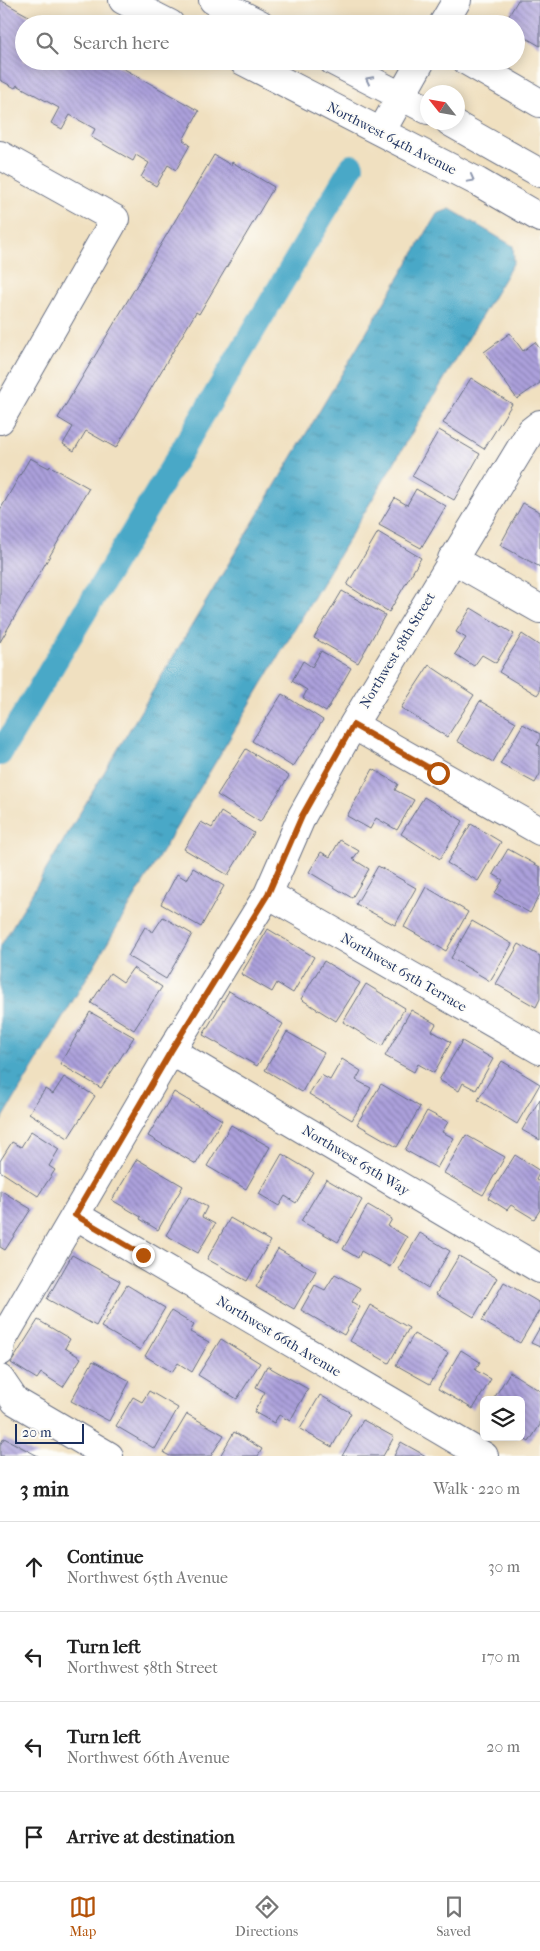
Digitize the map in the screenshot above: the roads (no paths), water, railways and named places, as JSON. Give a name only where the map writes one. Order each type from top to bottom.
[{"type":"street","points":[[123,0],[152,15]]},
{"type":"street","points":[[213,0],[242,15]]},
{"type":"street","points":[[449,15],[457,0]]},
{"type":"street","name":"Northwest 64th Avenue","points":[[260,70],[478,182],[540,218]]},
{"type":"street","points":[[350,70],[420,106]]},
{"type":"street","points":[[381,132],[416,70]]},
{"type":"street","points":[[483,70],[540,103]]},
{"type":"street","points":[[464,130],[540,173]]},
{"type":"street","points":[[0,154],[114,219],[0,420]]},
{"type":"street","name":"Northwest 58th Street","points":[[0,1352],[1,1342],[75,1215],[171,1051],[268,894],[302,816],[353,725],[531,431],[540,424]]},
{"type":"street","points":[[452,559],[540,609]]},
{"type":"street","points":[[353,725],[540,831]]},
{"type":"street","name":"Northwest 65th Terrace","points":[[268,894],[540,1050]]},
{"type":"street","name":"Northwest 65th Way","points":[[171,1051],[540,1269]]},
{"type":"street","name":"Northwest 66th Avenue","points":[[75,1215],[484,1456]]},
{"type":"street","points":[[0,1379],[14,1401],[109,1456]]},
{"type":"water","points":[[450,209],[513,246],[514,262],[0,1123],[0,947],[437,214]]},
{"type":"waterway","points":[[0,754],[352,166]]}]
